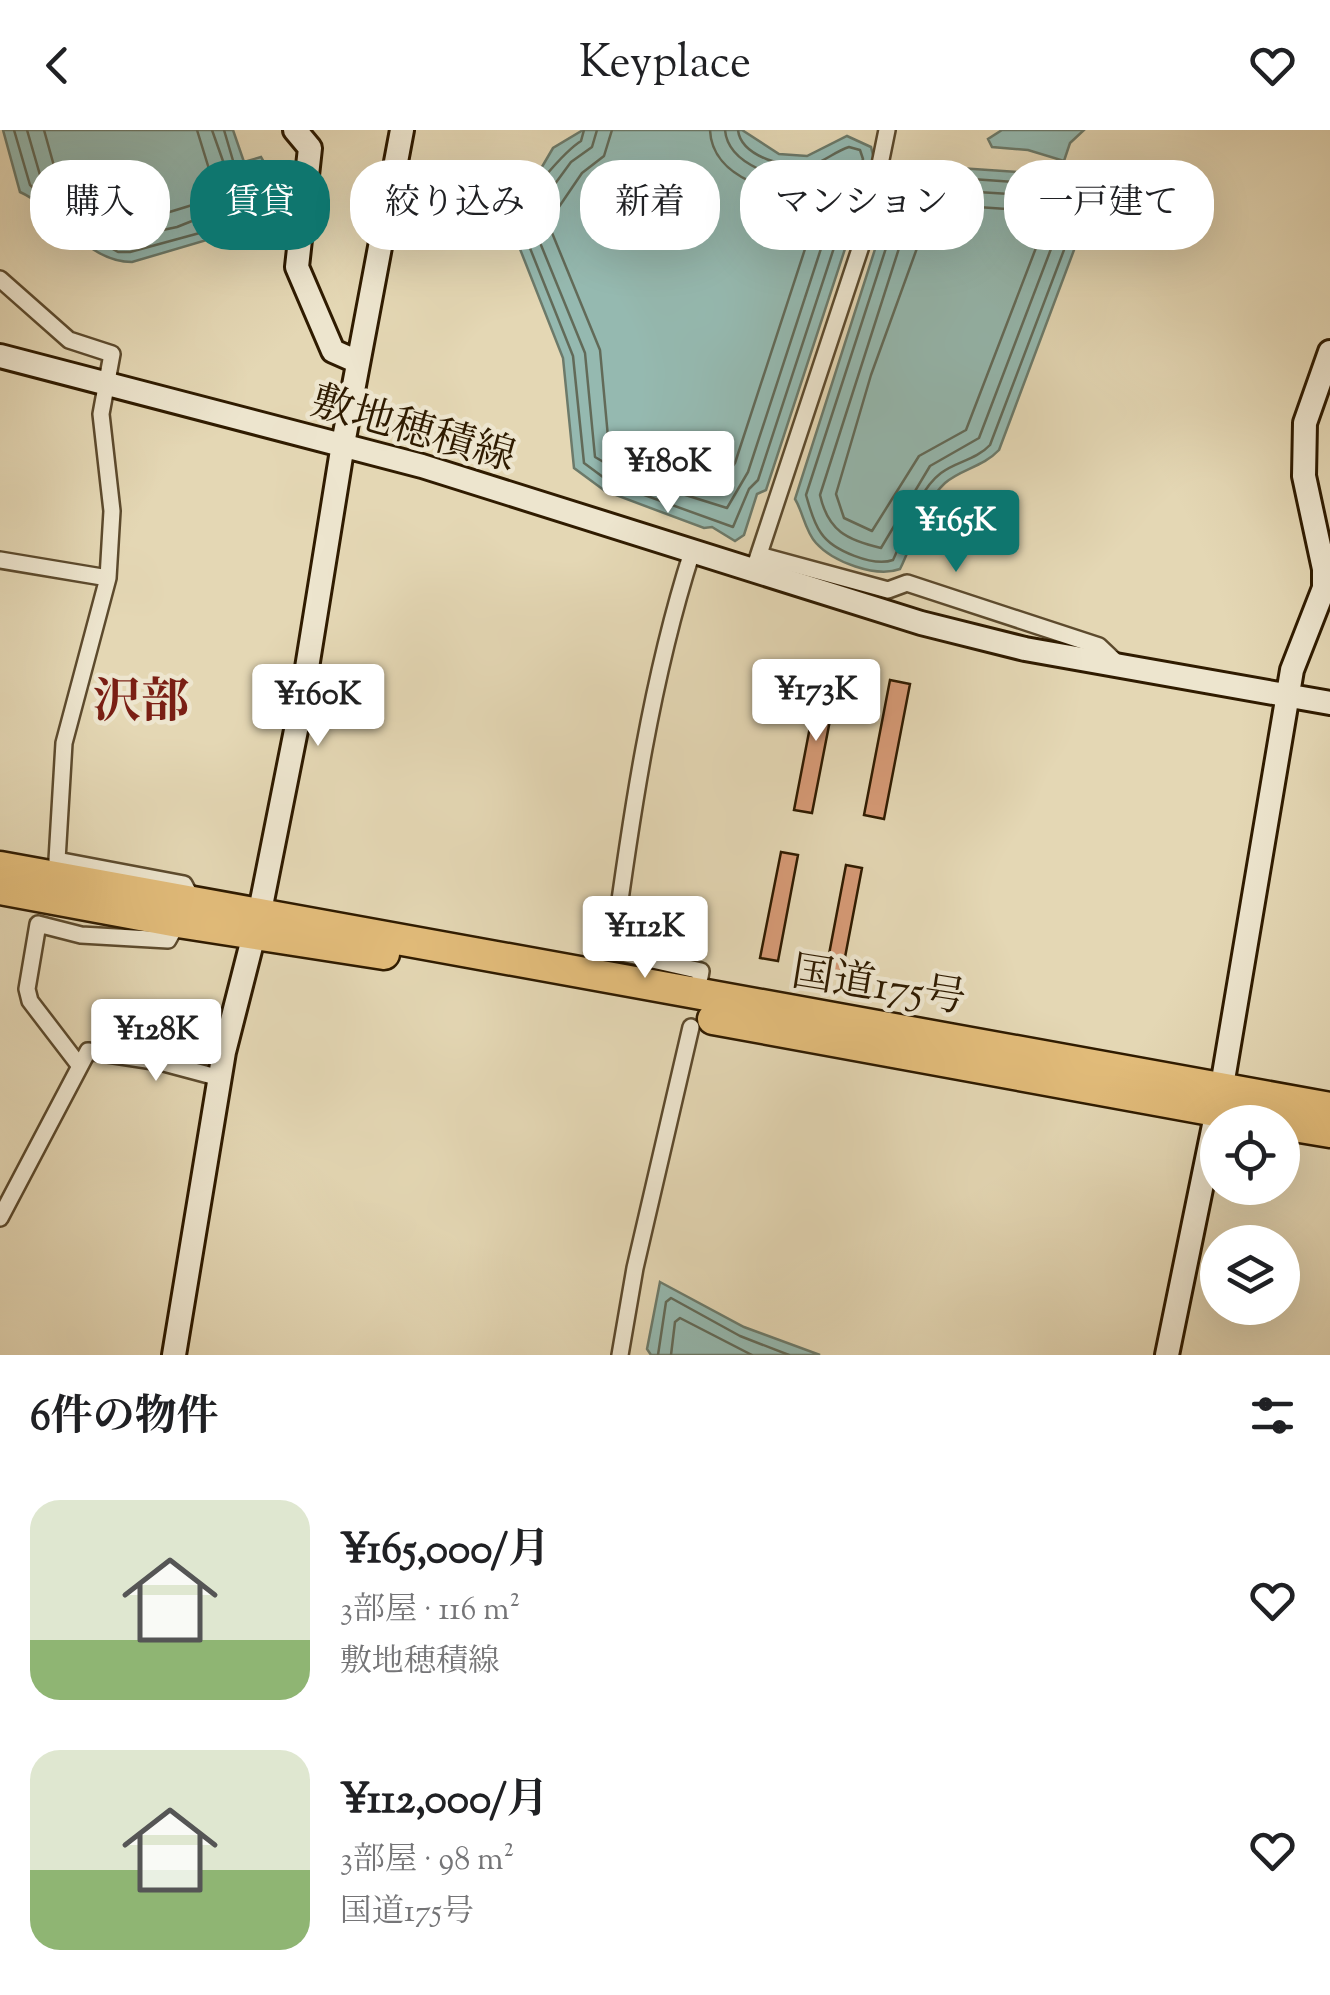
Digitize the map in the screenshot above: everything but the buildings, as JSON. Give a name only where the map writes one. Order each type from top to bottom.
[{"type":"highway","name":"国道175号","points":[[0,867],[185,912]]},
{"type":"highway","name":"国道175号","points":[[0,889],[258,923],[684,994],[1220,1099],[1330,1108]]},
{"type":"highway","name":"国道175号","points":[[1220,1099],[1235,1105]]},
{"type":"highway","name":"国道175号","points":[[1300,1127],[1330,1132]]},
{"type":"main road","points":[[295,130],[310,148],[298,267],[332,351],[358,362]]},
{"type":"main road","points":[[174,1355],[234,1001],[258,923],[327,561],[343,444],[402,130]]},
{"type":"main road","points":[[1168,1355],[1220,1099],[1292,670],[1324,588],[1324,569],[1304,476],[1304,423],[1330,352]]},
{"type":"main road","name":"敷地穂積線","points":[[0,356],[343,444],[692,552],[756,563],[956,632],[1330,703]]},
{"type":"street","points":[[887,130],[867,228],[756,563],[888,590],[907,583],[1099,646],[1121,666]]},
{"type":"street","points":[[0,279],[69,340],[112,354],[100,414],[112,512],[108,578],[64,744],[57,860],[184,884],[185,912],[168,940],[81,935],[38,924],[27,989],[30,1001],[78,1066]]},
{"type":"street","points":[[692,552],[668,625],[631,817],[613,951],[701,971],[700,977]]},
{"type":"street","points":[[0,560],[108,578]]},
{"type":"street","points":[[620,1355],[635,1268],[691,1027]]},
{"type":"street","points":[[0,1218],[88,1051],[220,1078]]},
{"type":"water","points":[[3,130],[233,130],[243,160],[190,160],[190,245],[132,262],[115,260],[94,250],[170,250],[170,160],[30,160],[30,198],[20,192]]},
{"type":"water","points":[[583,130],[742,130],[779,154],[807,156],[847,136],[871,147],[874,160],[740,160],[740,250],[844,250],[766,490],[757,494],[744,535],[735,541],[712,527],[704,528],[605,491],[574,468],[563,358],[520,250],[560,250],[560,160],[546,160],[553,148]]},
{"type":"water","points":[[1002,130],[1084,130],[1070,143],[1064,160],[1028,150],[992,147],[988,139]]},
{"type":"water","points":[[984,170],[1004,171],[1004,250],[1074,250],[999,450],[937,491],[900,569],[879,571],[855,566],[824,550],[809,533],[795,499],[875,250],[984,250]]},
{"type":"water","points":[[660,1282],[744,1327],[820,1355],[651,1355],[647,1349]]},
{"type":"district","name":"沢部","points":[[141,700]]}]
